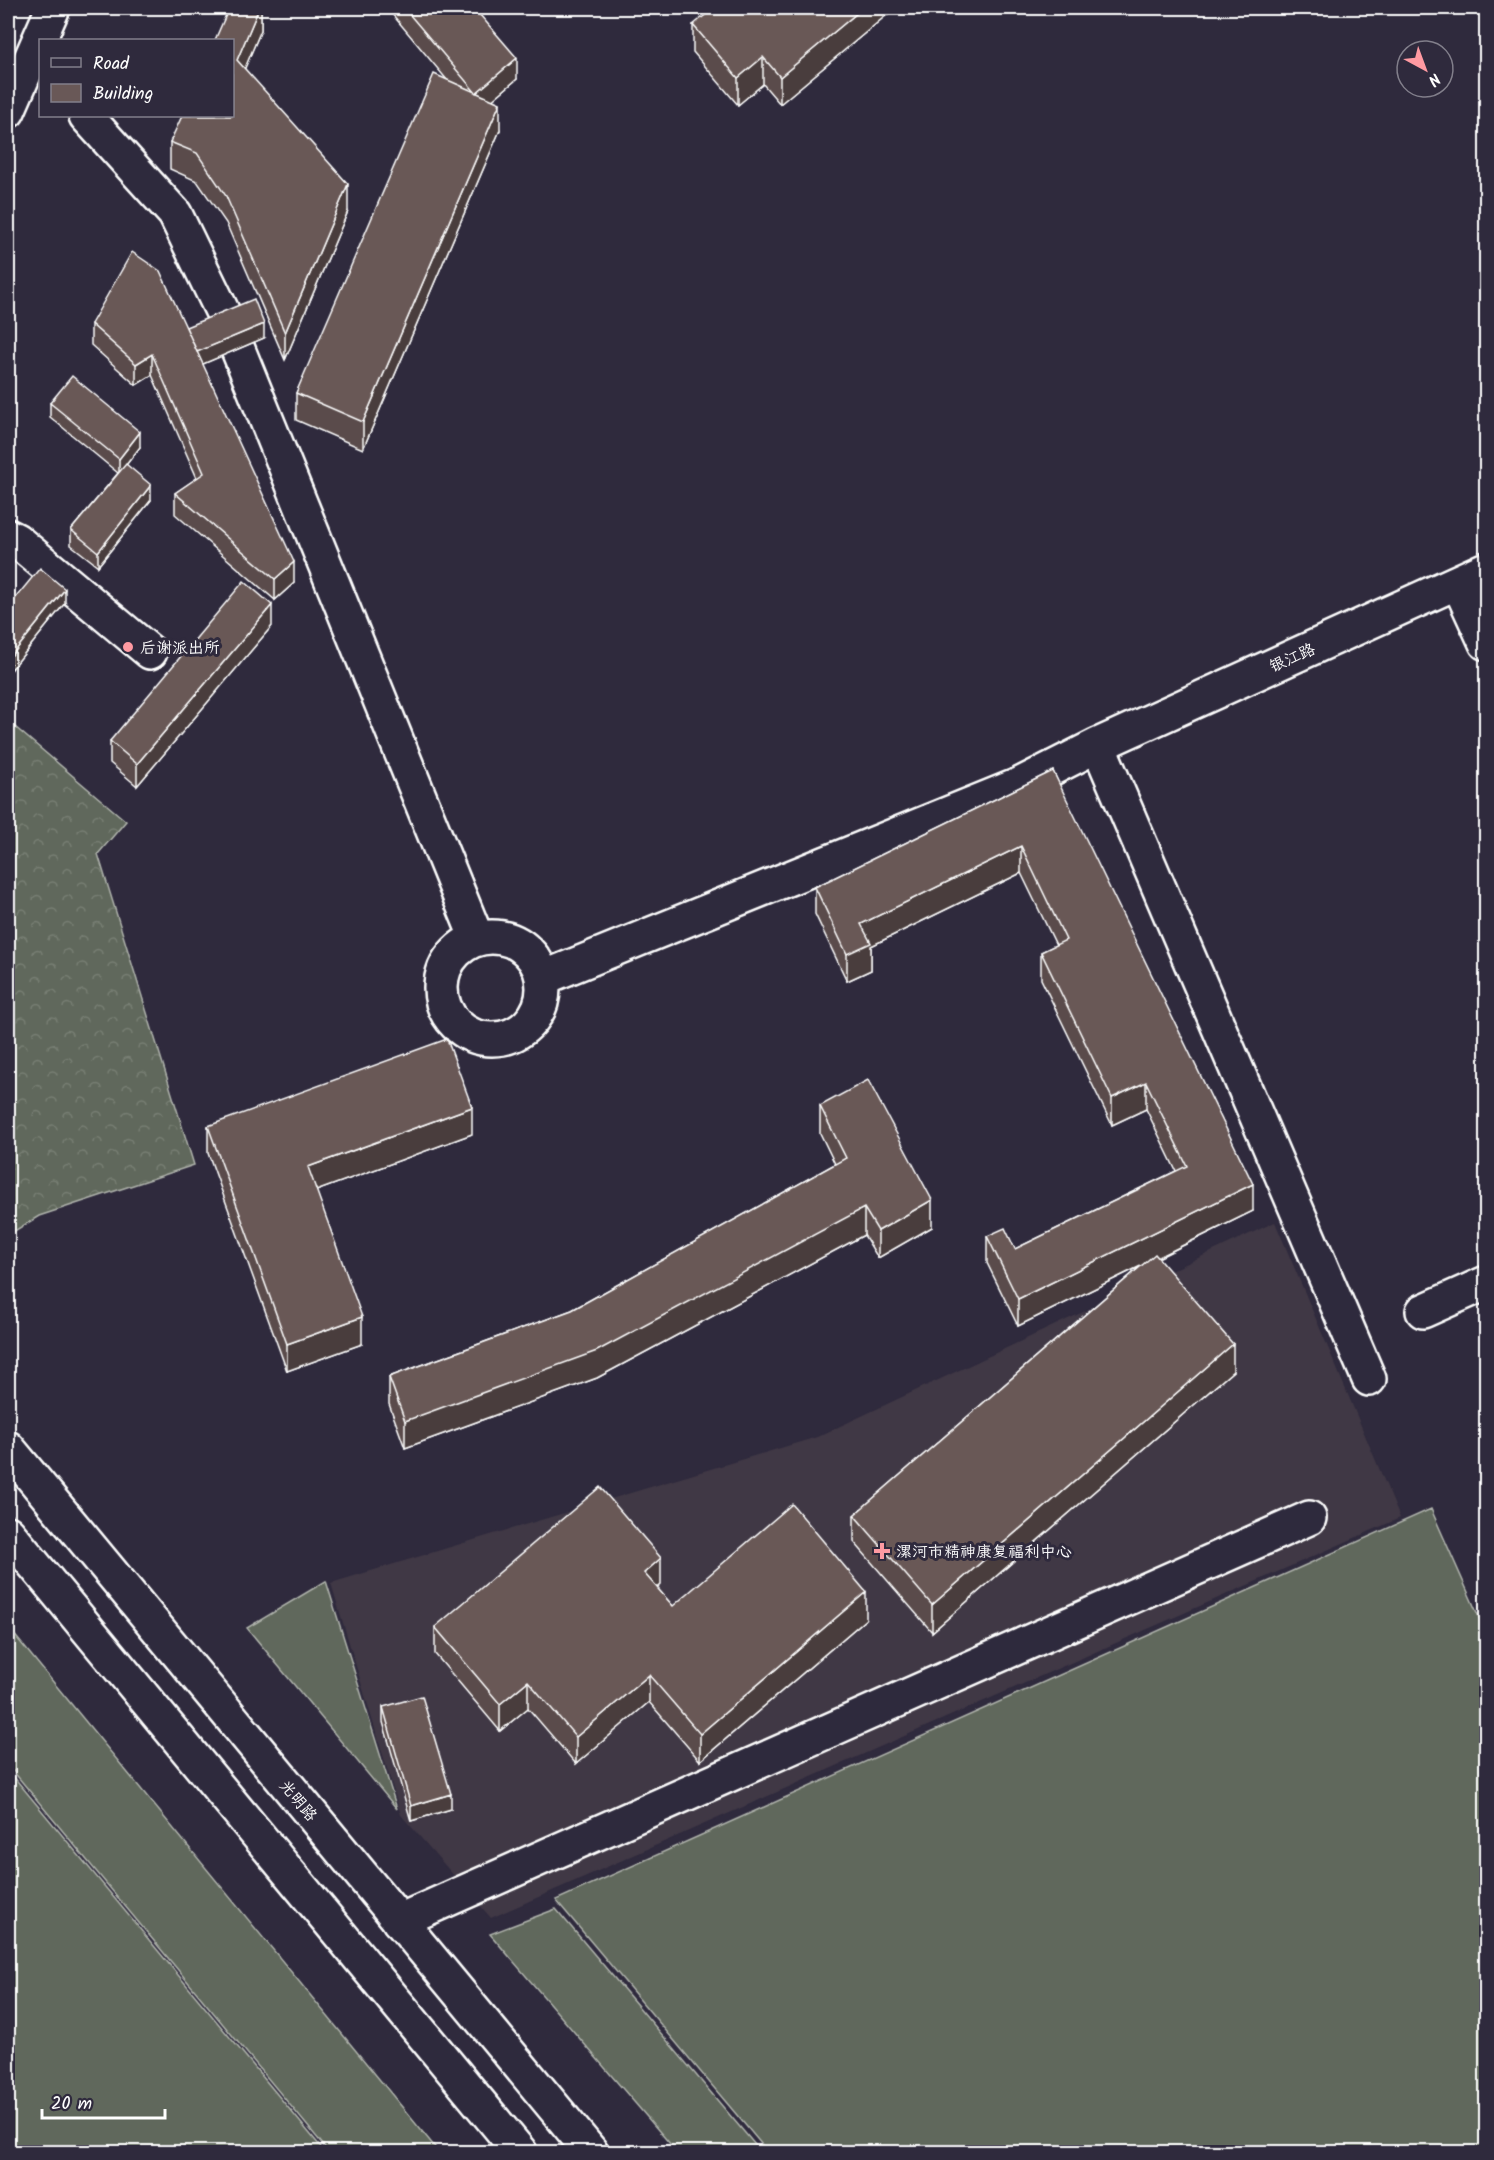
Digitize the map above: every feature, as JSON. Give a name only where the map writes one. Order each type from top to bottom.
[{"type":"street","points":[[43,39],[53,8]]},
{"type":"street","points":[[8,111],[36,61]]},
{"type":"street","points":[[87,117],[175,214],[224,315],[477,939]]},
{"type":"street","points":[[8,536],[16,540],[150,652]]},
{"type":"street","points":[[1472,576],[1486,643]]},
{"type":"street","name":"银江路","points":[[543,978],[1021,784],[1098,745],[1472,576]]},
{"type":"street","points":[[1098,745],[1369,1379]]},
{"type":"street","points":[[494,936],[511,940],[526,949],[537,962],[543,978],[543,995],[538,1011],[528,1024],[515,1034],[499,1039],[482,1038],[466,1033],[454,1022],[445,1008],[441,992],[443,976],[449,960],[461,947],[477,939],[494,936]]},
{"type":"street","points":[[1423,1311],[1486,1283]]},
{"type":"street","name":"光明路","points":[[8,1448],[591,2152]]},
{"type":"street","points":[[399,1921],[1309,1518]]},
{"type":"street","points":[[8,1533],[520,2152]]},
{"type":"shaded area","name":"漯河市精神康复福利中心","points":[[1275,1222],[1400,1518],[491,1918],[401,1815],[331,1583],[817,1437]]},
{"type":"green space","points":[[8,721],[126,821],[98,854],[194,1165],[39,1216],[8,1235]]},
{"type":"green space","points":[[1431,1509],[1486,1633],[1486,2152],[768,2152],[556,1900]]},
{"type":"green space","points":[[326,1581],[397,1809],[247,1628]]},
{"type":"green space","points":[[8,1627],[439,2152],[329,2152],[8,1765]]},
{"type":"green space","points":[[8,1770],[325,2152],[8,2152]]},
{"type":"green space","points":[[556,1909],[761,2152],[677,2152],[490,1934]]},
{"type":"building","points":[[229,8],[259,8],[237,60],[348,184],[285,333],[226,196],[197,153],[170,142],[182,117],[234,117],[234,39],[215,39]]},
{"type":"building","points":[[404,8],[474,8],[517,58],[476,93]]},
{"type":"building","points":[[714,8],[863,8],[780,77],[763,57],[738,78],[693,25]]},
{"type":"building","points":[[434,74],[500,103],[363,422],[296,393]]},
{"type":"building","points":[[132,252],[160,271],[294,562],[275,579],[175,493],[204,473],[152,354],[136,364],[91,324]]},
{"type":"building","points":[[254,299],[264,324],[197,352],[186,327]]},
{"type":"building","points":[[72,376],[140,432],[119,459],[50,403]]},
{"type":"building","points":[[126,464],[151,485],[98,552],[71,530]]},
{"type":"building","points":[[40,568],[65,589],[11,656],[8,652],[8,607]]},
{"type":"building","points":[[244,581],[272,605],[137,764],[110,741]]},
{"type":"building","points":[[1053,771],[1253,1184],[1018,1299],[987,1236],[1005,1228],[1015,1249],[1187,1166],[1146,1082],[1112,1098],[1041,952],[1066,940],[1021,846],[861,924],[871,943],[847,954],[815,887]]},
{"type":"building","points":[[447,1039],[472,1107],[308,1167],[362,1317],[287,1344],[208,1126]]},
{"type":"building","points":[[868,1080],[932,1200],[878,1231],[864,1208],[597,1351],[405,1421],[389,1377],[572,1310],[846,1158],[820,1106]]},
{"type":"building","points":[[1155,1254],[1233,1344],[932,1605],[854,1515]]},
{"type":"building","points":[[600,1487],[661,1558],[644,1573],[673,1606],[792,1504],[866,1592],[700,1734],[649,1675],[576,1737],[528,1681],[500,1704],[435,1627]]},
{"type":"building","points":[[422,1696],[451,1794],[411,1806],[383,1707]]},
{"type":"place","name":"后谢派出所","points":[[128,647]]},
{"type":"place","name":"漯河市精神康复福利中心","points":[[882,1551]]}]
